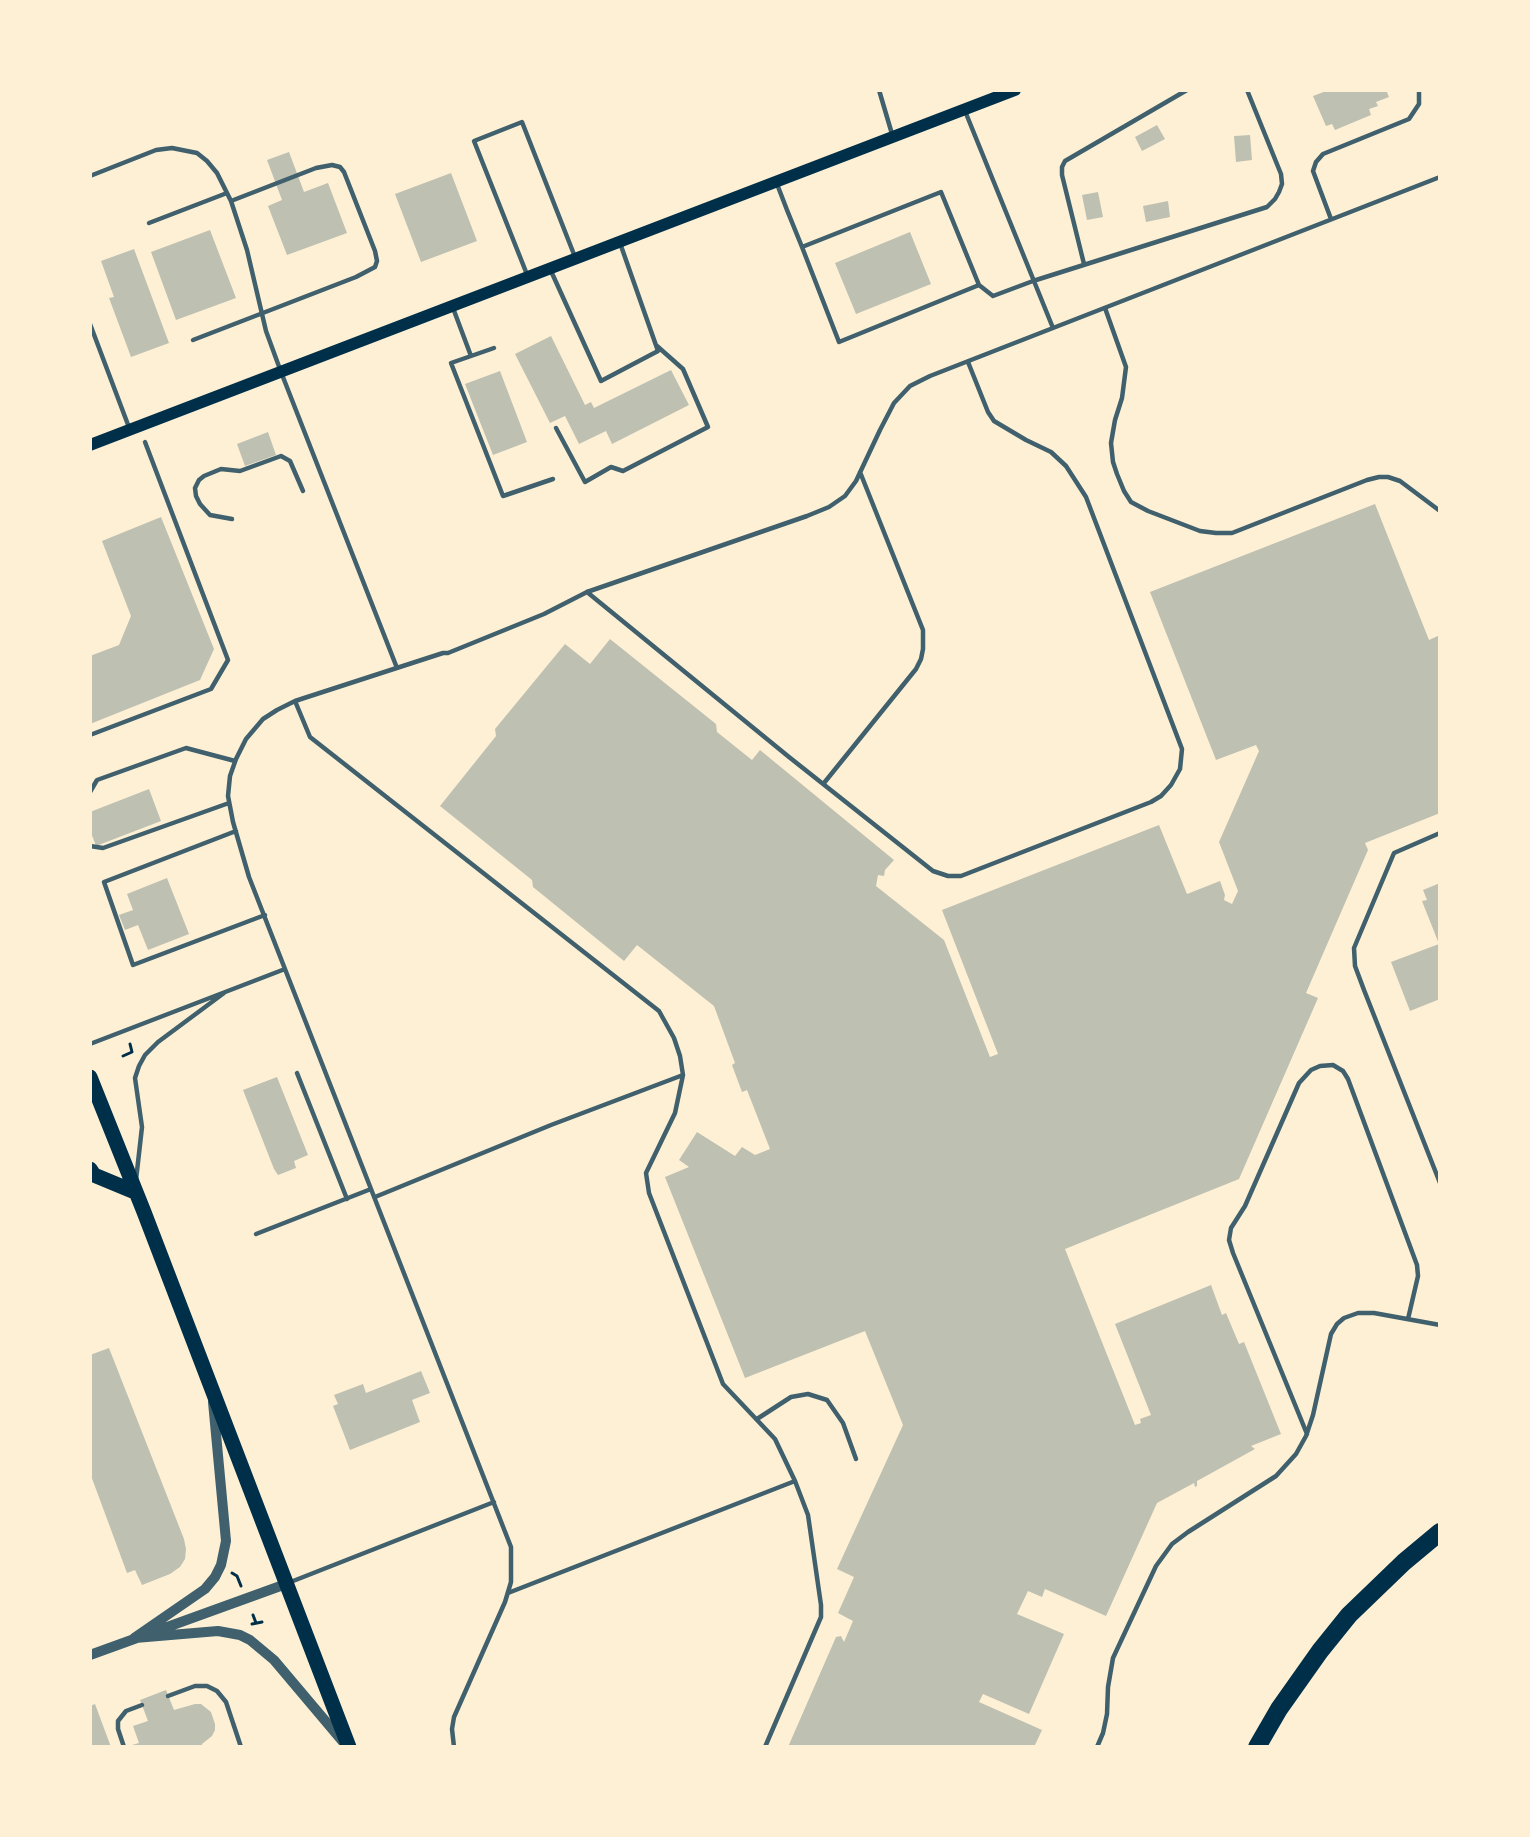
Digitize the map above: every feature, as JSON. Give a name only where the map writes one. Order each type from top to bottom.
[{"type":"highway","points":[[1257,1747],[1320,1651],[1348,1616],[1404,1562],[1440,1532]]},
{"type":"main road","points":[[90,445],[1015,90]]},
{"type":"main road","points":[[90,1077],[348,1747]]},
{"type":"main road","points":[[90,1168],[94,1175],[135,1192]]},
{"type":"street","points":[[135,1638],[205,1589],[221,1565],[226,1541],[212,1393]]},
{"type":"street","points":[[90,1655],[286,1584]]},
{"type":"street","points":[[135,1638],[218,1631],[240,1635],[250,1640],[274,1660],[348,1747]]},
{"type":"lane","points":[[879,90],[893,137]]},
{"type":"lane","points":[[1084,264],[1062,175],[1065,161],[1187,90]]},
{"type":"lane","points":[[802,247],[941,192],[979,285],[993,296],[1084,264],[1267,207],[1275,199],[1282,184],[1281,174],[1247,90]]},
{"type":"lane","points":[[1331,219],[1313,171],[1316,162],[1323,154],[1409,119],[1419,104],[1419,90]]},
{"type":"lane","points":[[964,110],[1053,328]]},
{"type":"lane","points":[[528,277],[474,141],[522,122],[576,258]]},
{"type":"lane","points":[[90,176],[156,150],[172,148],[197,153],[217,173],[231,201],[247,250],[266,330],[281,372],[397,668]]},
{"type":"lane","points":[[193,340],[356,277],[375,267],[377,261],[344,172],[340,167],[332,165],[316,168],[231,201]]},
{"type":"lane","points":[[454,1747],[452,1730],[454,1717],[508,1593],[511,1582],[511,1547],[249,877],[228,796],[230,776],[246,739],[263,719],[295,701],[448,653],[544,614],[587,592],[829,507],[845,496],[860,472],[894,403],[910,386],[930,376],[1440,177]]},
{"type":"lane","points":[[776,182],[838,342],[979,285]]},
{"type":"lane","points":[[149,223],[227,193]]},
{"type":"lane","points":[[550,268],[601,381],[658,351],[620,242]]},
{"type":"lane","points":[[452,306],[471,356]]},
{"type":"lane","points":[[1105,308],[1126,367],[1122,398],[1111,443],[1113,462],[1124,491],[1131,502],[1200,531],[1233,533],[1367,480],[1388,477],[1400,481],[1440,512]]},
{"type":"lane","points":[[90,324],[130,430]]},
{"type":"lane","points":[[556,428],[585,482],[611,467],[623,471],[708,427],[683,369],[657,346]]},
{"type":"lane","points":[[494,348],[451,363],[502,496],[553,479]]},
{"type":"lane","points":[[587,592],[933,871],[948,876],[961,876],[1151,802],[1161,796],[1171,785],[1180,769],[1182,749],[1086,497],[1066,466],[1051,452],[994,421],[988,412],[968,362]]},
{"type":"lane","points":[[90,735],[211,689],[228,660],[145,442]]},
{"type":"lane","points":[[232,519],[210,515],[200,504],[195,488],[204,476],[220,469],[240,471],[281,456],[290,461],[303,491]]},
{"type":"lane","points":[[824,783],[916,669],[923,649],[923,630],[860,472]]},
{"type":"lane","points":[[295,701],[310,737],[659,1011],[674,1038],[683,1075],[675,1113],[646,1173],[649,1193],[723,1384],[775,1439],[795,1480],[808,1515],[821,1605],[821,1617],[765,1747]]},
{"type":"lane","points":[[90,792],[97,780],[186,748],[235,761]]},
{"type":"lane","points":[[90,846],[104,848],[229,803]]},
{"type":"lane","points":[[236,831],[104,882],[133,965],[265,915]]},
{"type":"lane","points":[[1440,833],[1394,853],[1354,948],[1355,966],[1440,1183]]},
{"type":"lane","points":[[90,1044],[285,969]]},
{"type":"lane","points":[[135,1192],[142,1127],[135,1078],[139,1066],[145,1055],[158,1042],[224,993]]},
{"type":"lane","points":[[1307,1434],[1229,1240],[1231,1228],[1245,1206],[1299,1083],[1311,1070],[1320,1066],[1333,1065],[1343,1071],[1348,1079],[1417,1265],[1419,1276],[1408,1319]]},
{"type":"lane","points":[[297,1073],[347,1199]]},
{"type":"lane","points":[[375,1197],[550,1125],[683,1075]]},
{"type":"lane","points":[[256,1234],[371,1189]]},
{"type":"lane","points":[[1097,1747],[1107,1714],[1108,1687],[1113,1658],[1156,1566],[1172,1544],[1276,1476],[1296,1454],[1307,1434],[1313,1415],[1331,1334],[1337,1324],[1344,1318],[1358,1313],[1374,1313],[1440,1325]]},
{"type":"lane","points":[[757,1419],[791,1397],[808,1394],[827,1400],[843,1423],[856,1459]]},
{"type":"lane","points":[[508,1593],[795,1480]]},
{"type":"lane","points":[[286,1584],[494,1502]]},
{"type":"lane","points":[[168,1696],[201,1685],[217,1691],[226,1702],[241,1747]]},
{"type":"lane","points":[[124,1747],[118,1721],[126,1711],[142,1705]]},
{"type":"path","points":[[123,1056],[132,1052],[130,1044]]},
{"type":"path","points":[[227,1571],[237,1576],[241,1586]]},
{"type":"path","points":[[253,1614],[256,1623]]},
{"type":"building","points":[[1329,90],[1386,90],[1389,97],[1376,102],[1378,106],[1369,109],[1371,115],[1335,130],[1332,124],[1326,126],[1313,96]]},
{"type":"building","points":[[1157,125],[1165,139],[1142,151],[1135,137]]},
{"type":"building","points":[[1250,135],[1252,160],[1236,162],[1234,136]]},
{"type":"building","points":[[289,152],[304,192],[328,183],[347,233],[287,255],[268,206],[282,200],[267,160]]},
{"type":"building","points":[[451,173],[477,241],[421,262],[395,194]]},
{"type":"building","points":[[1098,192],[1103,217],[1087,220],[1082,195]]},
{"type":"building","points":[[1168,201],[1170,217],[1146,222],[1143,206]]},
{"type":"building","points":[[210,230],[236,298],[176,320],[151,252]]},
{"type":"building","points":[[910,232],[931,284],[856,314],[835,263]]},
{"type":"building","points":[[134,249],[169,343],[131,357],[109,298],[114,297],[101,261]]},
{"type":"building","points":[[551,336],[585,405],[591,402],[594,408],[671,370],[689,405],[612,444],[606,431],[579,444],[565,416],[550,423],[515,354]]},
{"type":"building","points":[[500,371],[527,442],[493,455],[465,384]]},
{"type":"building","points":[[268,432],[276,455],[245,466],[237,444]]},
{"type":"building","points":[[1375,504],[1429,640],[1440,635],[1440,813],[1365,843],[1368,850],[1306,993],[1318,998],[1239,1179],[1065,1249],[1135,1425],[1141,1423],[1140,1419],[1151,1415],[1115,1324],[1211,1285],[1222,1315],[1226,1313],[1239,1344],[1244,1342],[1281,1434],[1251,1446],[1255,1449],[1197,1481],[1197,1486],[1195,1487],[1194,1483],[1157,1503],[1106,1616],[1045,1589],[1042,1597],[1028,1591],[1017,1614],[1064,1634],[1029,1714],[983,1694],[979,1702],[1042,1730],[1035,1745],[1038,1747],[788,1747],[836,1637],[841,1636],[844,1642],[853,1621],[838,1613],[854,1577],[837,1569],[903,1425],[865,1331],[745,1378],[665,1177],[689,1167],[679,1160],[697,1132],[735,1156],[742,1147],[755,1155],[770,1149],[747,1090],[742,1092],[732,1065],[735,1063],[714,1006],[637,945],[624,961],[533,887],[532,880],[440,806],[496,736],[495,729],[565,644],[590,664],[610,639],[716,724],[717,732],[752,760],[760,750],[894,860],[885,870],[884,876],[878,875],[876,886],[944,940],[990,1057],[998,1054],[942,910],[1159,825],[1187,894],[1220,881],[1225,895],[1224,900],[1232,904],[1238,891],[1219,842],[1259,751],[1256,745],[1216,760],[1150,592]]},
{"type":"building","points":[[161,517],[214,649],[200,680],[90,724],[90,656],[119,645],[131,616],[102,541]]},
{"type":"building","points":[[149,789],[161,821],[96,846],[90,830],[90,812]]},
{"type":"building","points":[[167,878],[189,934],[148,950],[138,925],[125,930],[119,915],[133,910],[127,894]]},
{"type":"building","points":[[1440,883],[1440,999],[1410,1011],[1391,962],[1439,944],[1422,901],[1427,900],[1423,890]]},
{"type":"building","points":[[277,1077],[308,1155],[294,1161],[296,1168],[278,1175],[243,1090]]},
{"type":"building","points":[[109,1348],[186,1549],[185,1559],[180,1567],[170,1574],[142,1585],[135,1570],[127,1573],[90,1473],[90,1355]]},
{"type":"building","points":[[421,1371],[430,1393],[412,1400],[420,1422],[350,1450],[333,1406],[338,1404],[334,1395],[363,1384],[366,1393]]},
{"type":"building","points":[[166,1690],[174,1710],[201,1704],[211,1712],[215,1730],[212,1736],[202,1744],[202,1747],[133,1747],[132,1745],[139,1743],[133,1726],[148,1721],[140,1700]]},
{"type":"building","points":[[95,1704],[111,1747],[90,1747],[90,1706]]}]
